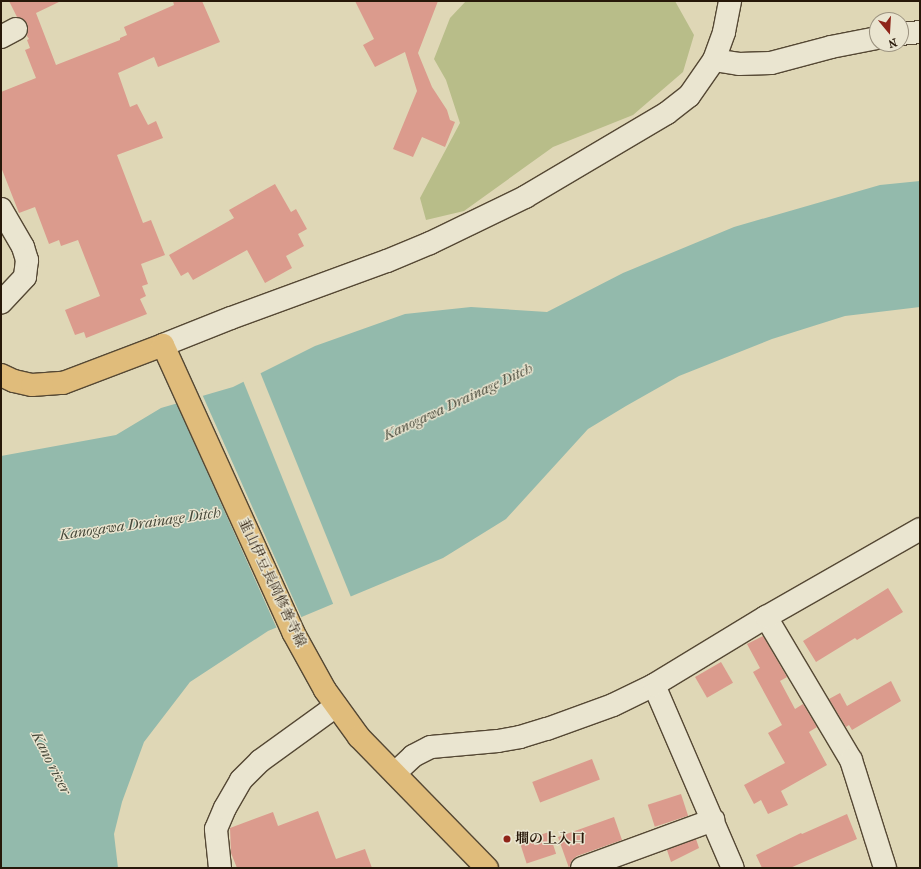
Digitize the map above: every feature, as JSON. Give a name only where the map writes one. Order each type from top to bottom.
[{"type":"main road","points":[[1,375],[14,381],[32,385],[63,383],[163,344]]},
{"type":"main road","name":"韮山伊豆長岡修善寺線","points":[[163,344],[293,632],[336,706],[359,737],[487,868]]},
{"type":"street","points":[[163,344],[387,261],[430,243],[524,197],[667,113],[689,96],[714,60],[724,32],[730,1]]},
{"type":"street","points":[[909,33],[920,32]]},
{"type":"street","points":[[714,60],[739,64],[771,62],[831,47],[869,40]]},
{"type":"street","points":[[1,209],[22,247],[27,260],[25,276],[1,303]]},
{"type":"street","points":[[395,773],[413,756],[432,747],[498,741],[520,737],[547,729],[613,705],[654,685],[766,617],[920,529]]},
{"type":"street","points":[[766,617],[851,760],[885,868]]},
{"type":"street","points":[[654,685],[733,868]]},
{"type":"street","points":[[220,868],[216,848],[216,829],[225,808],[241,780],[260,761],[336,706]]},
{"type":"street","points":[[582,868],[713,820]]},
{"type":"green space","points":[[466,1],[675,1],[694,35],[683,72],[633,115],[553,147],[464,211],[426,220],[420,198],[460,123],[446,80],[434,59],[450,18]]},
{"type":"water","points":[[920,181],[920,307],[845,316],[772,339],[679,376],[588,429],[506,519],[443,558],[268,631],[190,682],[144,742],[122,802],[114,834],[118,868],[1,868],[1,456],[116,435],[161,408],[233,387],[315,346],[405,314],[471,307],[547,312],[623,273],[734,227],[880,185]]},
{"type":"pier","points":[[260,372],[351,597],[333,604],[242,379]]},
{"type":"pier","points":[[202,394],[302,618],[277,629],[177,405]]},
{"type":"building","points":[[9,1],[61,1],[36,13],[56,65],[120,40],[120,38],[127,35],[124,27],[174,5],[173,1],[202,1],[220,42],[158,67],[154,57],[118,73],[130,107],[137,104],[148,125],[156,121],[163,138],[117,155],[143,223],[151,220],[165,255],[141,264],[148,284],[142,286],[146,296],[140,299],[147,314],[86,338],[84,332],[75,335],[65,310],[100,296],[78,240],[61,246],[59,240],[49,244],[35,207],[19,213],[1,167],[1,92],[36,78],[25,50],[30,48],[27,40],[29,39],[27,36],[27,23],[23,19],[17,17]]},
{"type":"building","points":[[355,1],[438,1],[418,53],[432,87],[447,110],[450,120],[455,122],[445,147],[422,137],[413,157],[393,149],[417,91],[405,52],[375,67],[363,45],[374,39]]},
{"type":"building","points":[[275,184],[291,212],[296,209],[307,229],[298,234],[304,246],[286,256],[292,268],[265,283],[247,250],[193,280],[188,272],[181,276],[169,255],[234,218],[229,210]]},
{"type":"building","points":[[888,588],[903,612],[857,640],[855,638],[816,662],[803,641]]},
{"type":"building","points":[[763,636],[787,677],[780,681],[795,709],[803,704],[817,727],[809,732],[827,765],[781,791],[788,805],[768,814],[761,800],[754,804],[744,785],[785,763],[768,733],[782,725],[753,672],[760,668],[747,644]]},
{"type":"building","points":[[721,662],[733,683],[707,698],[695,677]]},
{"type":"building","points":[[891,681],[901,701],[852,730],[849,725],[846,727],[829,699],[840,693],[847,706]]},
{"type":"building","points":[[592,759],[600,780],[540,802],[532,782]]},
{"type":"building","points":[[681,794],[688,816],[655,827],[648,805]]},
{"type":"building","points":[[318,811],[336,859],[365,849],[372,868],[237,868],[231,853],[230,828],[273,812],[278,826]]},
{"type":"building","points":[[847,814],[857,839],[790,868],[762,868],[756,855],[801,833],[802,834]]},
{"type":"building","points":[[614,817],[622,840],[577,856],[572,860],[569,868],[558,837]]},
{"type":"building","points":[[549,832],[556,854],[527,863],[520,842]]},
{"type":"building","points":[[696,839],[699,848],[671,862],[667,850]]},
{"type":"place","name":"墹の上入口","points":[[507,839]]},
{"type":"water label","name":"Kanogawa Drainage Ditch","points":[[458,402]]},
{"type":"water label","name":"Kanogawa Drainage Ditch","points":[[140,524]]},
{"type":"water label","name":"Kano river","points":[[51,763]]}]
